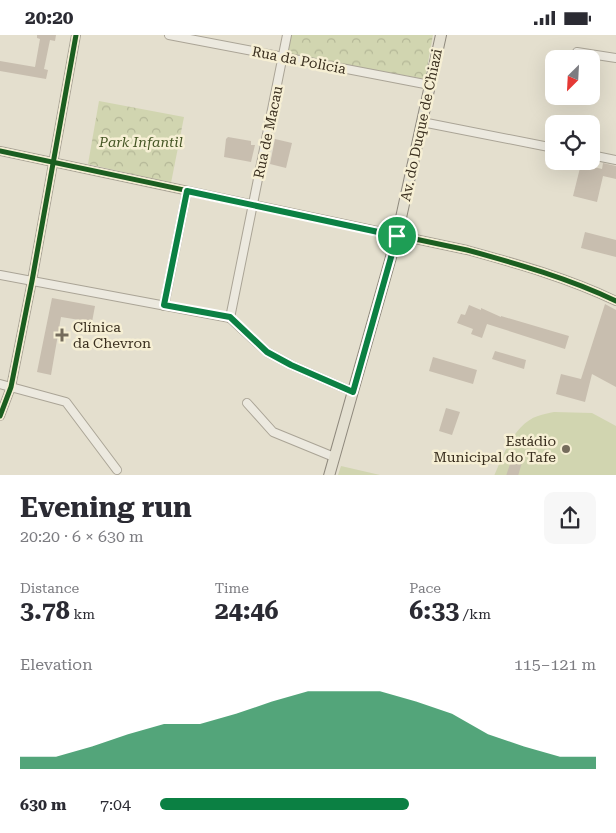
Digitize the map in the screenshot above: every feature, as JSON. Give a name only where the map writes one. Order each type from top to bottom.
[{"type":"main road","name":"Av. do Duque de Chiazi","points":[[329,475],[397,236],[441,35]]},
{"type":"street","points":[[0,416],[11,387],[76,35]]},
{"type":"street","name":"Rua da Policia","points":[[169,35],[430,85]]},
{"type":"street","name":"Rua de Macau","points":[[230,317],[287,35]]},
{"type":"street","points":[[600,56],[616,58]]},
{"type":"street","points":[[422,123],[545,146]]},
{"type":"street","points":[[0,151],[467,250],[542,271],[590,288],[616,301]]},
{"type":"street","points":[[600,157],[616,160]]},
{"type":"street","points":[[164,305],[187,191]]},
{"type":"street","points":[[0,275],[230,317],[267,352],[291,365],[353,392]]},
{"type":"street","points":[[0,384],[66,401],[117,470]]},
{"type":"street","points":[[247,403],[273,431],[334,457]]},
{"type":"green space","points":[[291,35],[433,35],[425,79],[288,54]]},
{"type":"green space","name":"Park Infantil","points":[[99,101],[184,117],[171,183],[88,164]]},
{"type":"green space","name":"Estádio Municipal do Tafe","points":[[554,412],[592,413],[616,426],[616,475],[494,475],[516,433],[530,420]]},
{"type":"green space","points":[[341,466],[380,475],[338,475]]},
{"type":"building","points":[[37,35],[56,35],[55,41],[50,40],[44,69],[48,70],[46,79],[0,71],[0,61],[35,67],[40,39],[37,38]]},
{"type":"building","points":[[228,137],[251,141],[251,145],[255,145],[251,162],[224,157],[226,139]]},
{"type":"building","points":[[275,139],[292,143],[286,168],[270,164]]},
{"type":"building","points":[[603,163],[616,166],[616,179],[603,176],[597,202],[573,196],[580,170],[602,169]]},
{"type":"building","points":[[585,232],[616,240],[616,257],[581,248]]},
{"type":"building","points":[[52,298],[95,306],[92,322],[61,317],[51,375],[37,372]]},
{"type":"building","points":[[605,304],[616,310],[616,387],[592,374],[585,402],[556,394],[561,374],[581,379]]},
{"type":"building","points":[[469,305],[501,317],[569,336],[565,349],[487,324],[482,338],[471,334],[473,329],[457,323],[461,314],[465,315]]},
{"type":"building","points":[[495,351],[526,360],[524,369],[492,359]]},
{"type":"building","points":[[433,357],[477,370],[473,384],[429,371]]},
{"type":"building","points":[[446,408],[460,412],[452,435],[439,431]]},
{"type":"building","points":[[513,455],[523,459],[518,475],[506,475]]},
{"type":"cycle path","points":[[0,416],[11,387],[76,35]]},
{"type":"cycle path","points":[[0,151],[467,250],[561,278],[616,301]]},
{"type":"place","name":"Clínica da Chevron","points":[[62,335]]},
{"type":"place","name":"Estádio Municipal do Tafe","points":[[566,449]]},
{"type":"route","points":[[187,191],[397,236],[353,392],[291,365],[267,352],[230,317],[164,305],[187,191]]}]
